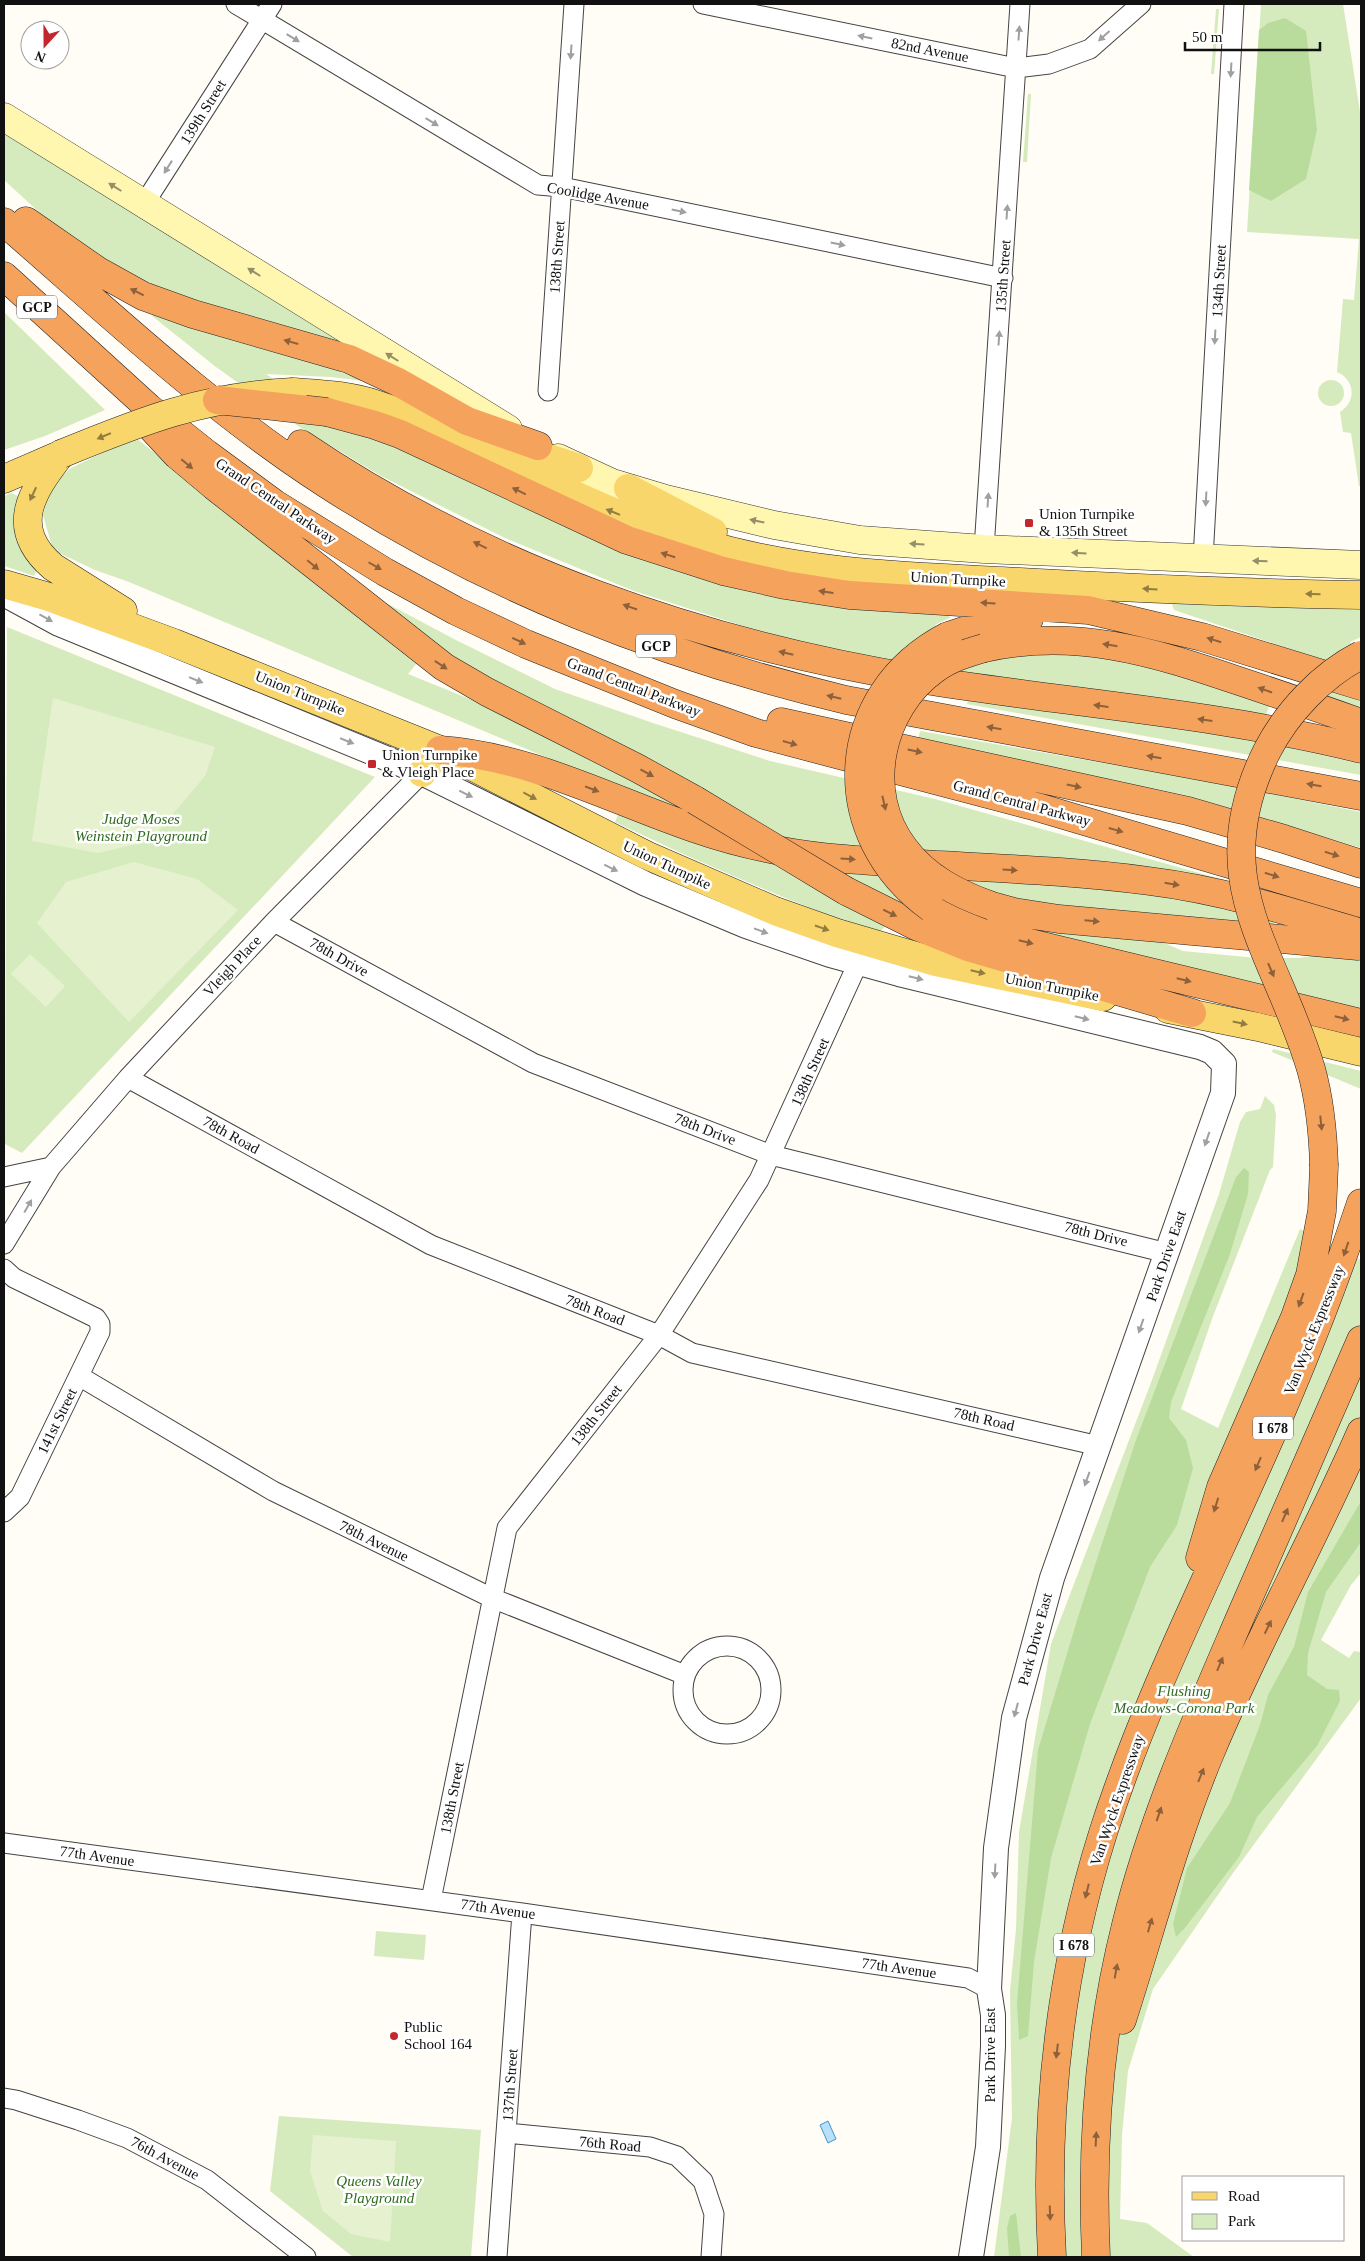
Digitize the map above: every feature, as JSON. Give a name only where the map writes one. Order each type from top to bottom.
[{"type":"highway","points":[[4,206],[98,271],[143,296],[193,314],[349,360],[390,377],[467,421],[538,446]]},
{"type":"highway","name":"GCP","points":[[4,222],[147,349],[192,385],[324,482],[467,564],[540,599],[614,630],[748,675],[878,707],[1361,796]]},
{"type":"highway","points":[[51,262],[148,331],[253,411],[343,471],[408,509],[476,543],[600,597],[743,642],[872,671],[1265,729],[1361,749]]},
{"type":"highway","name":"Grand Central Parkway","points":[[4,276],[126,388],[206,454],[275,504],[352,553],[491,628],[629,686],[756,733],[1037,807],[1361,902]]},
{"type":"highway","points":[[70,338],[177,455],[423,652],[487,692],[629,763],[695,800],[846,891],[916,926],[968,947],[1192,1013]]},
{"type":"highway","points":[[217,400],[328,412],[375,425],[400,434],[627,540],[723,571],[784,585],[849,595],[1064,608],[1140,622],[1212,639],[1361,686]]},
{"type":"highway","points":[[1140,622],[1027,619],[986,624],[948,636],[917,654],[893,678],[869,721],[859,769],[861,804],[872,839],[889,867],[900,880],[931,908],[963,922],[1022,942],[1361,1023]]},
{"type":"highway","points":[[1361,723],[1178,660],[1122,646],[1042,639],[984,648],[950,660],[930,672],[915,687],[895,714],[890,726],[880,767],[883,799],[888,816],[903,848],[926,872],[973,899],[992,906],[1029,915],[1060,919],[1361,946]]},
{"type":"highway","points":[[1173,1648],[1221,1487],[1295,1317],[1310,1275],[1322,1211],[1324,1166],[1319,1104],[1310,1068],[1264,954],[1249,909],[1242,873],[1242,835],[1254,782],[1272,742],[1283,724],[1314,689],[1361,655]]},
{"type":"highway","points":[[629,686],[864,741],[1188,811],[1361,864]]},
{"type":"highway","points":[[440,750],[470,752],[538,768],[693,829],[764,848],[825,858],[1149,880],[1243,899],[1361,934]]},
{"type":"highway","name":"Van Wyck Expressway","points":[[1052,2257],[1049,2176],[1052,2095],[1056,2054],[1073,1953],[1104,1831],[1173,1648],[1244,1496],[1312,1337],[1361,1203]]},
{"type":"highway","points":[[1096,2257],[1095,2163],[1100,2088],[1107,2025],[1118,1960],[1128,1918],[1155,1825],[1184,1748],[1361,1340]]},
{"type":"highway","points":[[1100,2088],[1138,1970],[1161,1887],[1195,1790],[1249,1666],[1343,1474],[1361,1432]]},
{"type":"highway","points":[[1343,1474],[1361,1444]]},
{"type":"main road","points":[[4,117],[538,446],[579,468]]},
{"type":"main road","name":"Union Turnpike","points":[[4,479],[138,422],[217,400],[293,392],[337,396],[375,404],[443,433],[606,510],[643,524],[730,551],[828,570],[882,576],[1122,588],[1361,596]]},
{"type":"main road","points":[[375,404],[422,414],[579,468]]},
{"type":"main road","points":[[61,454],[40,481],[29,502],[29,526],[36,548],[53,567],[174,643]]},
{"type":"main road","name":"Union Turnpike","points":[[579,468],[628,488],[745,519],[831,536],[984,549],[1361,565]]},
{"type":"main road","points":[[628,488],[692,523],[737,543],[828,570]]},
{"type":"main road","name":"Union Turnpike","points":[[4,584],[48,597],[174,643],[440,750],[646,856],[718,888],[818,926],[902,953],[968,970],[1192,1013],[1361,1052]]},
{"type":"main road","points":[[422,773],[440,750]]},
{"type":"street","name":"Coolidge Avenue","points":[[236,4],[267,12],[538,185],[562,186],[1003,278]]},
{"type":"street","name":"138th Street","points":[[548,391],[574,4]]},
{"type":"street","name":"82nd Avenue","points":[[703,4],[1016,68],[1049,64],[1090,49],[1141,4]]},
{"type":"street","name":"135th Street","points":[[984,549],[1020,4]]},
{"type":"street","name":"134th Street","points":[[1203,559],[1234,4]]},
{"type":"street","name":"139th Street","points":[[144,204],[267,12]]},
{"type":"street","name":"Union Turnpike","points":[[4,594],[59,624],[422,773],[646,884],[754,929],[858,963],[1186,1043],[1212,1052]]},
{"type":"street","name":"Vleigh Place","points":[[4,1244],[8,1241],[51,1167],[128,1078],[274,922],[422,773]]},
{"type":"street","name":"78th Drive","points":[[274,922],[534,1063],[771,1155],[1167,1253]]},
{"type":"street","name":"138th Street","points":[[431,1900],[506,1528],[659,1335],[759,1180],[858,963]]},
{"type":"street","name":"Park Drive East","points":[[971,2257],[988,2147],[993,2046],[993,2015],[989,1989],[996,1848],[1014,1718],[1052,1578],[1223,1093],[1224,1064],[1212,1052]]},
{"type":"street","name":"78th Road","points":[[128,1078],[431,1245],[659,1335],[692,1353],[1099,1446]]},
{"type":"street","points":[[4,1177],[51,1167]]},
{"type":"street","name":"141st Street","points":[[4,1269],[14,1278],[96,1318],[100,1324],[100,1332],[20,1497],[4,1512]]},
{"type":"street","name":"78th Avenue","points":[[79,1376],[273,1491],[492,1598],[685,1675]]},
{"type":"street","points":[[722,1645],[739,1647],[753,1654],[763,1663],[770,1677],[772,1688],[770,1703],[761,1719],[749,1729],[725,1735],[715,1733],[701,1726],[686,1710],[682,1695],[685,1675],[694,1659],[707,1650],[722,1645]]},
{"type":"street","name":"77th Avenue","points":[[4,1843],[431,1900],[968,1978],[989,1989]]},
{"type":"street","name":"137th Street","points":[[497,2257],[522,1913]]},
{"type":"street","name":"76th Avenue","points":[[4,2098],[34,2105],[127,2138],[207,2180],[306,2257]]},
{"type":"street","name":"76th Road","points":[[507,2133],[650,2148],[677,2156],[702,2181],[714,2214],[711,2257]]},
{"type":"green space","points":[[1261,4],[1343,4],[1361,118],[1361,486],[1359,486],[1351,433],[1343,432],[1340,412],[1349,402],[1352,391],[1347,380],[1337,372],[1343,299],[1354,300],[1359,239],[1247,232]]},
{"type":"green space","points":[[1216,9],[1219,9],[1214,74],[1211,74]]},
{"type":"green space","points":[[1285,18],[1306,31],[1317,130],[1306,179],[1271,201],[1249,190],[1259,30],[1268,23]]},
{"type":"green space","points":[[1028,94],[1031,94],[1027,162],[1023,162]]},
{"type":"green space","points":[[4,127],[349,342],[347,346],[159,290],[65,236],[4,180]]},
{"type":"green space","points":[[155,310],[342,367],[340,372],[364,381],[331,377],[266,374],[336,422],[951,617],[935,625],[1015,656],[1042,650],[1099,652],[1168,668],[1270,703],[1266,715],[856,657],[743,626],[634,591],[505,538],[381,476],[298,426],[216,367],[152,316]]},
{"type":"green space","points":[[4,312],[105,410],[45,436],[4,450]]},
{"type":"green space","points":[[1331,380],[1341,383],[1344,393],[1341,403],[1331,406],[1321,403],[1318,393],[1321,383]]},
{"type":"green space","points":[[135,437],[416,664],[408,674],[487,706],[497,689],[386,610],[388,604],[555,689],[653,723],[770,761],[935,799],[1235,883],[820,848],[698,821],[129,582],[95,570],[53,550],[43,515],[50,486],[71,468]]},
{"type":"green space","points":[[11,493],[18,496],[15,513],[37,569],[34,576],[4,566],[4,496]]},
{"type":"green space","points":[[1172,604],[1361,610],[1361,637],[1350,642],[1361,654],[1361,673],[1174,610]]},
{"type":"green space","name":"Judge Moses Weinstein Playground","points":[[7,627],[375,777],[22,1153],[5,1144]]},
{"type":"green space","points":[[1313,682],[1361,696],[1361,710],[1306,691]]},
{"type":"green space","points":[[969,696],[1264,742],[1361,764],[1361,775],[967,704]]},
{"type":"green space","points":[[53,698],[215,747],[205,776],[150,841],[98,853],[32,841]]},
{"type":"green space","points":[[920,731],[1224,784],[1361,812],[1361,848],[1189,796],[918,739]]},
{"type":"green space","points":[[620,810],[677,834],[1139,889],[1274,917],[1274,926],[1022,902],[1002,894],[909,905],[905,910],[856,911],[885,926],[879,934],[680,853],[615,822]]},
{"type":"green space","points":[[134,862],[197,879],[238,910],[129,1022],[37,923],[66,882]]},
{"type":"green space","points":[[1016,925],[1155,939],[1183,951],[1257,958],[1300,958],[1326,953],[1361,959],[1361,1011],[1065,940]]},
{"type":"green space","points":[[30,954],[65,986],[46,1007],[11,974]]},
{"type":"green space","points":[[1273,1049],[1361,1071],[1361,1089],[1272,1052]]},
{"type":"green space","name":"Flushing Meadows-Corona Park","points":[[1265,1096],[1274,1105],[1276,1115],[1273,1167],[1270,1170],[1212,1319],[1181,1409],[1218,1428],[1300,1229],[1361,1260],[1361,1573],[1351,1585],[1321,1640],[1349,1658],[1354,1651],[1361,1652],[1361,1698],[1233,1873],[1153,1989],[1128,2071],[1122,2135],[1120,2219],[1147,2223],[1194,2257],[994,2257],[1012,2118],[1010,1991],[1016,1929],[1019,1832],[1051,1644],[1152,1380],[1219,1194],[1240,1122],[1246,1112],[1260,1109]]},
{"type":"green space","points":[[1244,1168],[1249,1172],[1248,1194],[1230,1254],[1171,1402],[1169,1418],[1186,1440],[1193,1468],[1177,1525],[1150,1567],[1090,1724],[1051,1858],[1034,1962],[1028,2036],[1019,2040],[1017,2003],[1038,1750],[1078,1617],[1136,1440],[1236,1177]]},
{"type":"green space","points":[[1361,1501],[1361,1542],[1326,1592],[1308,1653],[1307,1675],[1327,1689],[1339,1690],[1340,1701],[1317,1746],[1257,1817],[1239,1857],[1176,1937],[1173,1924],[1187,1868],[1230,1803],[1260,1725],[1268,1695],[1294,1647],[1308,1592]]},
{"type":"green space","points":[[376,1931],[426,1935],[424,1960],[374,1956]]},
{"type":"green space","name":"Queens Valley Playground","points":[[279,2116],[481,2130],[471,2257],[353,2257],[270,2191]]},
{"type":"green space","points":[[313,2135],[396,2141],[390,2242],[351,2234],[323,2211],[310,2171]]},
{"type":"green space","points":[[1016,2213],[1021,2257],[1009,2257],[1007,2228],[1010,2216]]},
{"type":"water","points":[[828,2121],[836,2139],[828,2143],[820,2125]]},
{"type":"place","name":"Union Turnpike & 135th Street","points":[[1029,523]]},
{"type":"place","name":"Union Turnpike & Vleigh Place","points":[[372,764]]},
{"type":"place","name":"Public School 164","points":[[394,2036]]}]
